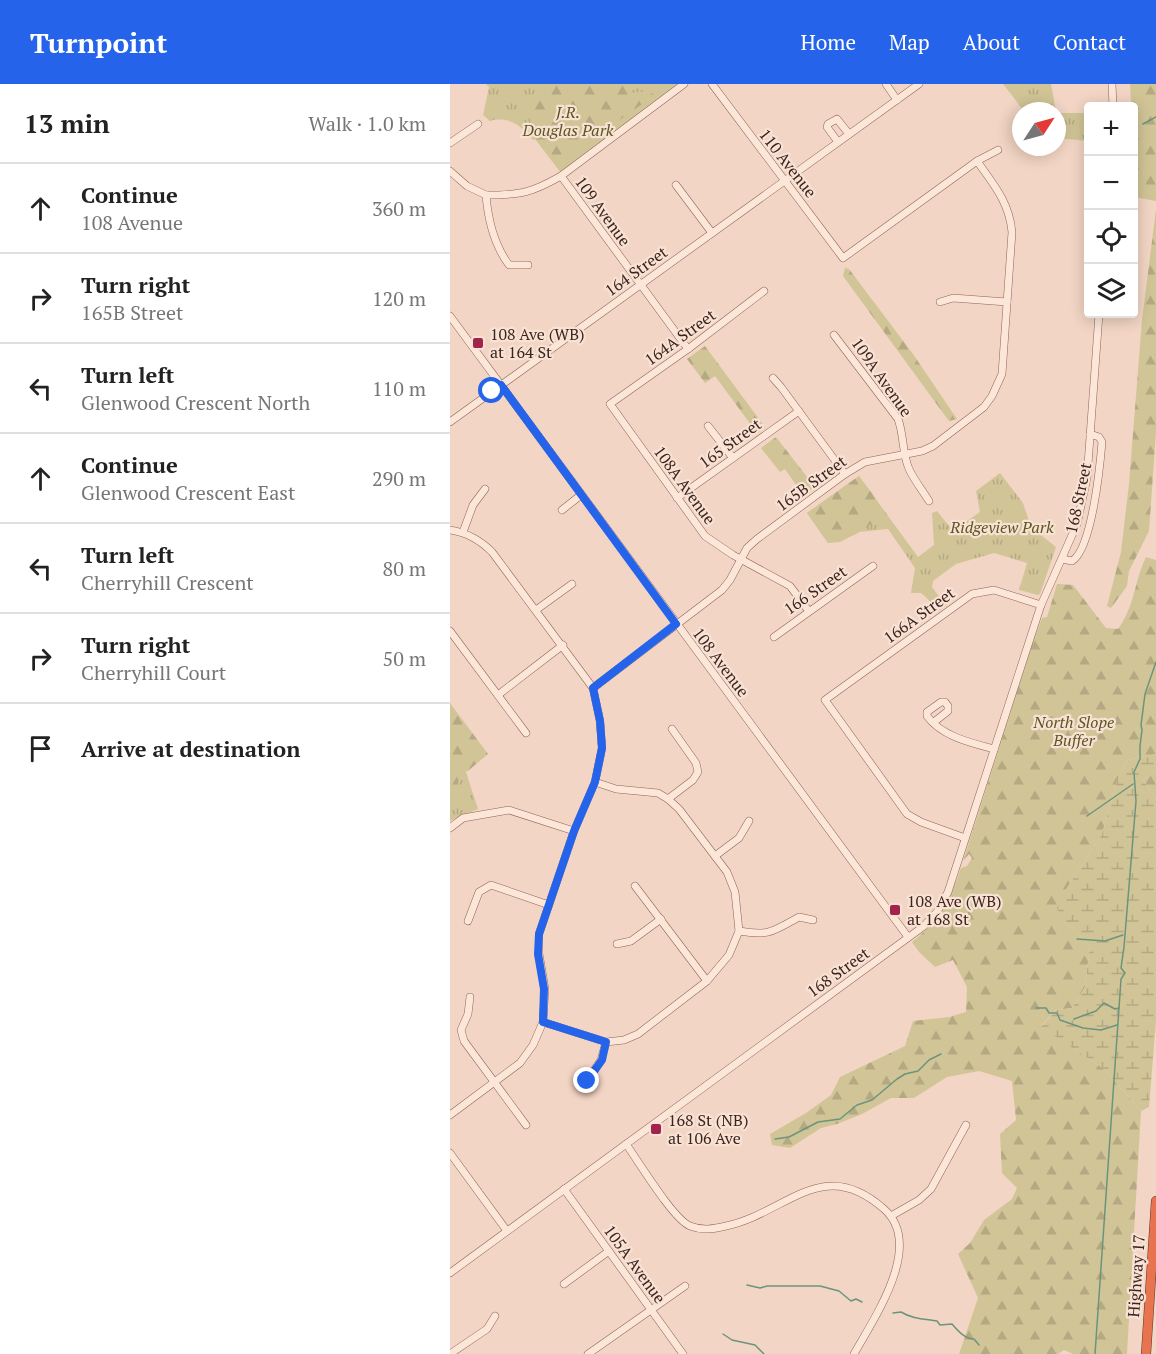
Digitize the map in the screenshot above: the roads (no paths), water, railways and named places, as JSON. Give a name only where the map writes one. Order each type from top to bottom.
[{"type":"highway","name":"Highway 17","points":[[1146,1354],[1156,1201]]},
{"type":"street","points":[[450,171],[467,186],[486,195],[518,195],[542,187],[561,176],[684,84]]},
{"type":"street","name":"110 Avenue","points":[[712,84],[784,180],[792,187],[843,258],[977,161]]},
{"type":"street","points":[[886,84],[897,100]]},
{"type":"street","points":[[900,84],[907,93]]},
{"type":"street","name":"164 Street","points":[[450,422],[919,84]]},
{"type":"street","points":[[1112,84],[1113,102]]},
{"type":"street","points":[[838,142],[827,127],[828,124],[837,119],[849,134]]},
{"type":"street","points":[[450,143],[478,124]]},
{"type":"street","points":[[977,161],[998,150]]},
{"type":"street","name":"165B Street","points":[[593,688],[722,590],[747,548],[763,533],[865,462],[933,446],[975,416],[992,396],[1002,374],[1012,232],[1010,216],[1003,199],[977,161]]},
{"type":"street","name":"109 Avenue","points":[[561,176],[688,349]]},
{"type":"street","points":[[676,185],[712,233]]},
{"type":"street","points":[[486,195],[487,211],[500,253],[509,266],[528,265]]},
{"type":"street","name":"164A Street","points":[[610,404],[688,349],[764,291]]},
{"type":"street","points":[[940,302],[952,298],[1007,302]]},
{"type":"street","name":"108 Avenue","points":[[450,316],[908,937]]},
{"type":"street","name":"168 Street","points":[[450,1273],[924,926],[937,912],[948,892],[1041,605],[1077,524],[1087,478],[1099,318]]},
{"type":"street","name":"109A Avenue","points":[[834,335],[897,419],[902,429],[904,454],[909,470],[929,501]]},
{"type":"street","points":[[773,378],[845,474]]},
{"type":"street","name":"108A Avenue","points":[[610,404],[705,536],[790,586],[808,610]]},
{"type":"street","name":"165 Street","points":[[677,498],[799,411]]},
{"type":"street","points":[[708,426],[733,458]]},
{"type":"street","name":"168 Street","points":[[1062,560],[1072,561],[1078,555],[1094,506],[1102,442],[1099,437],[1089,434]]},
{"type":"street","points":[[464,532],[473,505],[485,489]]},
{"type":"street","points":[[562,510],[581,495]]},
{"type":"street","points":[[450,530],[464,532],[482,541],[492,552],[593,688],[600,721],[602,748],[595,782],[574,831],[539,934],[538,954],[544,989],[543,1022],[533,1045],[520,1063],[450,1115]]},
{"type":"street","name":"166 Street","points":[[774,637],[808,610],[873,566]]},
{"type":"street","points":[[536,610],[572,584]]},
{"type":"street","name":"166A Street","points":[[965,838],[921,822],[907,814],[825,700],[972,594],[994,590],[1041,605]]},
{"type":"street","points":[[450,631],[526,733]]},
{"type":"street","points":[[498,695],[563,645]]},
{"type":"street","points":[[934,722],[943,733],[994,749]]},
{"type":"street","points":[[668,799],[693,780],[698,772],[696,763],[672,729]]},
{"type":"street","points":[[543,1022],[606,1042],[624,1040],[638,1034],[707,981],[729,955],[739,931],[735,892],[727,872],[679,809],[658,794],[616,789],[595,782]]},
{"type":"street","points":[[450,828],[463,818],[509,810],[574,831]]},
{"type":"street","points":[[715,856],[739,838],[749,821]]},
{"type":"street","points":[[468,921],[479,892],[491,885],[549,905]]},
{"type":"street","points":[[635,886],[707,981]]},
{"type":"street","points":[[739,931],[772,933],[799,917],[813,920]]},
{"type":"street","points":[[617,944],[632,941],[661,919]]},
{"type":"street","points":[[470,997],[468,1014],[461,1030],[464,1041],[526,1125]]},
{"type":"street","points":[[587,1081],[602,1060],[606,1042]]},
{"type":"street","points":[[891,1216],[919,1200],[931,1189],[966,1125]]},
{"type":"street","points":[[626,1144],[676,1215],[688,1225],[708,1230],[744,1222],[799,1193],[818,1187],[838,1185],[857,1190],[870,1197],[891,1216],[897,1234],[900,1258],[892,1283],[855,1354]]},
{"type":"street","points":[[450,1153],[507,1231]]},
{"type":"street","name":"105A Avenue","points":[[564,1189],[683,1354]]},
{"type":"street","points":[[564,1284],[609,1251]]},
{"type":"street","points":[[588,1354],[685,1286]]},
{"type":"street","points":[[450,1354],[487,1329],[495,1317]]},
{"type":"waterway","points":[[1143,124],[1156,117]]},
{"type":"waterway","points":[[1095,1354],[1121,979],[1125,973],[1121,968],[1136,801],[1134,772],[1140,759],[1145,694],[1156,662]]},
{"type":"waterway","points":[[1087,816],[1133,784]]},
{"type":"waterway","points":[[1077,939],[1105,941],[1123,935]]},
{"type":"waterway","points":[[1074,1019],[1096,1011],[1104,1003],[1115,1009],[1119,1008]]},
{"type":"waterway","points":[[1036,1008],[1046,1008],[1049,1013],[1057,1013],[1060,1020],[1083,1028],[1101,1030],[1117,1025]]},
{"type":"waterway","points":[[775,1139],[789,1137],[818,1122],[840,1119],[857,1105],[872,1100],[897,1079],[905,1074],[918,1071],[929,1060],[941,1054]]},
{"type":"waterway","points":[[747,1285],[760,1288],[820,1286],[839,1291],[851,1301],[856,1299],[862,1302]]},
{"type":"waterway","points":[[893,1313],[901,1312],[937,1321],[940,1325],[952,1324],[979,1345]]},
{"type":"waterway","points":[[723,1334],[732,1340],[755,1345],[764,1354]]},
{"type":"place","name":"108 Ave (WB) at 164 St","points":[[478,343]]},
{"type":"place","name":"108 Ave (WB) at 168 St","points":[[895,910]]},
{"type":"place","name":"168 St (NB) at 106 Ave","points":[[656,1129]]},
{"type":"park label","name":"J.R. Douglas Park","points":[[568,121]]},
{"type":"park label","name":"Ridgeview Park","points":[[1002,527]]},
{"type":"park label","name":"North Slope Buffer","points":[[1074,731]]}]
